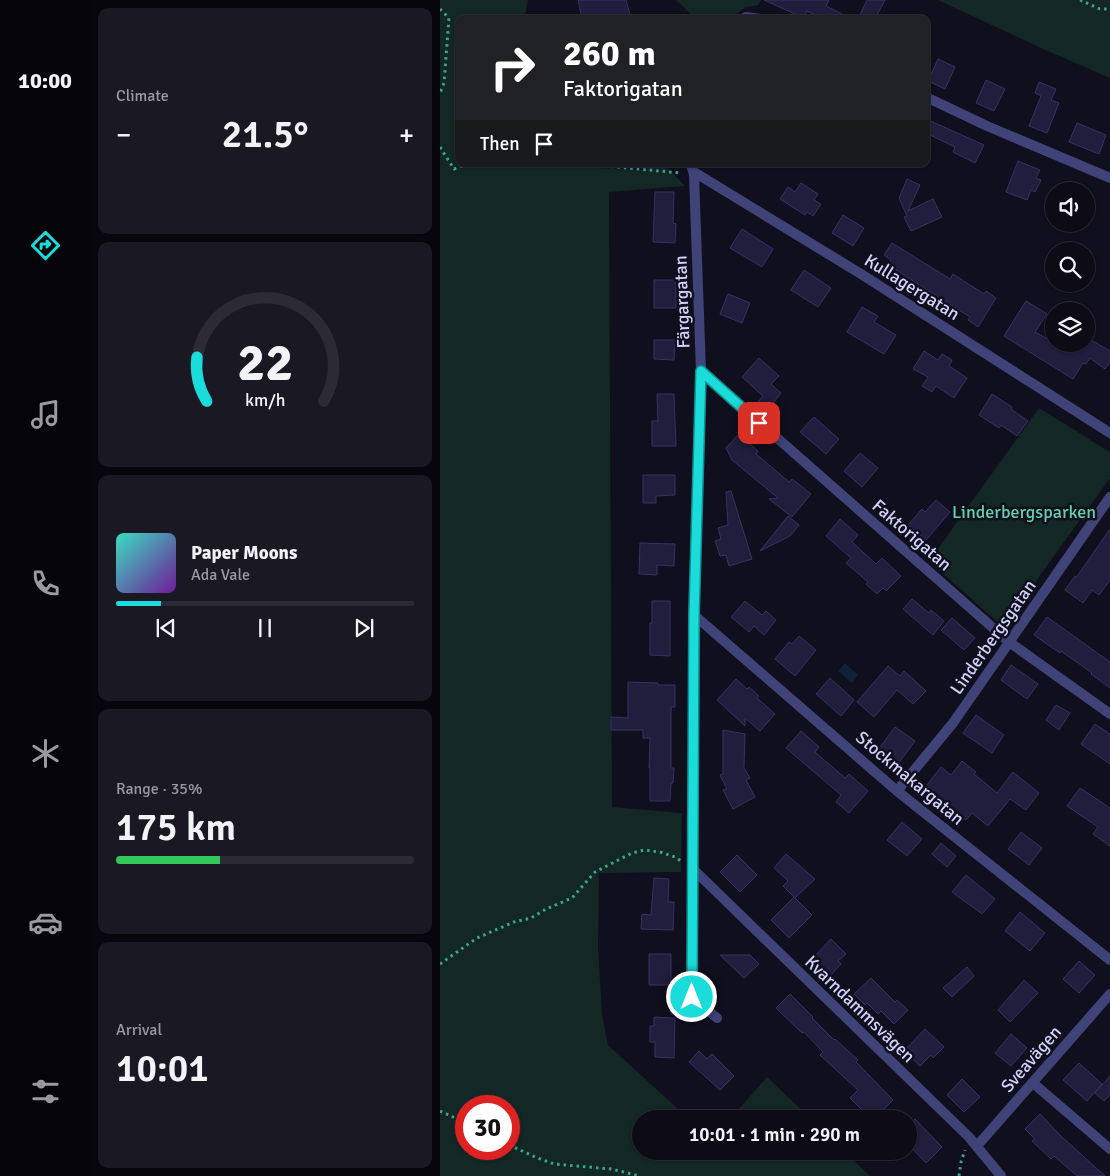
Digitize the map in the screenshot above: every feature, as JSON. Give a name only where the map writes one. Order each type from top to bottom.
[{"type":"street","points":[[930,99],[1110,178]]},
{"type":"street","name":"Färgargatan","points":[[693,170],[701,371],[694,615],[692,997],[717,1018]]},
{"type":"street","name":"Kullagergatan","points":[[693,170],[861,274],[1110,433]]},
{"type":"street","name":"Faktorigatan","points":[[701,371],[1009,642],[1110,714]]},
{"type":"street","name":"Linderbergsgatan","points":[[898,791],[953,723],[1110,497]]},
{"type":"street","name":"Stockmakargatan","points":[[694,615],[898,791],[1110,960]]},
{"type":"street","name":"Kvarndammsvägen","points":[[693,869],[977,1146],[1001,1176]]},
{"type":"street","name":"Sveavägen","points":[[977,1146],[1110,994]]},
{"type":"street","points":[[1032,1083],[1110,1150]]},
{"type":"path","points":[[1080,0],[1100,9],[1110,9]]},
{"type":"path","points":[[440,9],[449,18],[444,83],[440,93]]},
{"type":"path","points":[[440,147],[454,169],[459,167]]},
{"type":"path","points":[[639,167],[693,170]]},
{"type":"path","points":[[440,964],[477,938],[514,922],[531,918],[546,909],[572,898],[595,872],[632,853],[644,850],[660,852],[675,857],[693,869]]},
{"type":"path","points":[[440,1110],[455,1118]]},
{"type":"path","points":[[959,1176],[966,1148]]},
{"type":"path","points":[[520,1150],[554,1164],[611,1169],[640,1176]]},
{"type":"green space","points":[[440,0],[528,0],[525,15],[455,15],[455,167],[580,167],[643,170],[650,167],[667,167],[685,186],[609,192],[612,807],[682,813],[681,872],[599,873],[598,947],[602,1015],[608,1045],[679,1110],[632,1110],[632,1160],[853,1160],[870,1176],[440,1176]]},
{"type":"green space","points":[[676,0],[761,0],[758,5],[746,7],[735,15],[692,15]]},
{"type":"green space","points":[[938,0],[1110,0],[1110,78],[1041,48]]},
{"type":"green space","name":"Linderbergsparken","points":[[1039,408],[1110,452],[1110,478],[1003,627],[929,561]]},
{"type":"green space","points":[[767,1077],[802,1110],[738,1110]]},
{"type":"water","points":[[845,663],[858,675],[852,683],[838,671]]},
{"type":"building","points":[[578,0],[626,0],[630,15],[581,15]]},
{"type":"building","points":[[764,0],[829,0],[826,6],[844,15],[816,15],[807,11],[805,15],[797,15]]},
{"type":"building","points":[[867,0],[885,0],[877,15],[860,15]]},
{"type":"building","points":[[938,59],[955,67],[945,89],[930,82],[930,77]]},
{"type":"building","points":[[986,80],[1005,89],[994,111],[976,103]]},
{"type":"building","points":[[1039,82],[1056,89],[1051,100],[1059,103],[1047,133],[1029,126],[1041,96],[1035,93]]},
{"type":"building","points":[[930,121],[984,145],[975,163],[953,152],[955,147],[930,135]]},
{"type":"building","points":[[1077,123],[1106,135],[1099,154],[1069,142]]},
{"type":"building","points":[[1018,161],[1040,170],[1036,178],[1041,180],[1035,192],[1031,190],[1027,200],[1006,192]]},
{"type":"building","points":[[907,179],[920,185],[908,211],[933,199],[942,217],[911,231],[904,217],[907,216],[899,198]]},
{"type":"building","points":[[801,183],[818,194],[814,200],[821,204],[813,216],[807,212],[805,215],[780,199],[788,187],[795,192]]},
{"type":"building","points":[[655,192],[674,192],[673,223],[676,224],[675,243],[653,242]]},
{"type":"building","points":[[843,215],[864,228],[853,246],[832,233]]},
{"type":"building","points":[[742,229],[773,249],[762,267],[730,248]]},
{"type":"building","points":[[892,243],[950,279],[953,274],[984,294],[986,291],[996,298],[978,327],[968,320],[970,317],[888,265],[891,260],[884,255]]},
{"type":"building","points":[[804,270],[831,288],[818,307],[791,290]]},
{"type":"building","points":[[654,280],[676,280],[676,308],[654,308]]},
{"type":"building","points":[[728,294],[750,303],[742,323],[720,314]]},
{"type":"building","points":[[1026,301],[1045,313],[1045,317],[1035,332],[1045,338],[1045,352],[1095,352],[1095,342],[1110,351],[1110,362],[1105,369],[1090,358],[1086,364],[1083,363],[1073,379],[1004,336]]},
{"type":"building","points":[[862,307],[878,316],[874,322],[896,335],[884,354],[847,332]]},
{"type":"building","points":[[654,340],[675,340],[674,360],[654,359]]},
{"type":"building","points":[[924,351],[938,360],[942,354],[952,360],[949,366],[967,378],[954,398],[936,386],[932,392],[922,386],[928,377],[913,369]]},
{"type":"building","points":[[759,358],[779,376],[771,384],[781,393],[767,411],[757,403],[763,396],[742,377]]},
{"type":"building","points":[[657,394],[674,394],[676,446],[652,446],[652,421],[658,421]]},
{"type":"building","points":[[992,394],[1012,407],[1011,409],[1028,421],[1017,436],[1001,425],[999,428],[979,415]]},
{"type":"building","points":[[814,417],[839,439],[826,454],[800,432]]},
{"type":"building","points":[[739,434],[758,451],[756,454],[789,482],[792,479],[811,494],[792,517],[769,499],[778,498],[732,460],[726,448]]},
{"type":"building","points":[[860,453],[878,468],[862,487],[844,471]]},
{"type":"building","points":[[643,475],[675,475],[675,495],[656,496],[656,503],[643,503]]},
{"type":"building","points":[[731,491],[752,559],[729,566],[726,555],[720,556],[715,541],[721,539],[718,528],[728,525],[726,492]]},
{"type":"building","points":[[936,500],[950,512],[926,540],[908,525],[922,509],[925,512]]},
{"type":"building","points":[[788,516],[799,525],[790,536],[760,551]]},
{"type":"building","points":[[840,519],[858,535],[852,542],[876,564],[882,558],[901,576],[886,591],[883,588],[877,594],[866,584],[868,582],[846,563],[851,558],[826,536]]},
{"type":"building","points":[[1110,529],[1110,580],[1099,595],[1092,590],[1083,603],[1065,590],[1075,576],[1076,578]]},
{"type":"building","points":[[640,543],[675,544],[674,566],[657,565],[657,575],[639,574]]},
{"type":"building","points":[[912,599],[929,613],[931,610],[944,621],[933,635],[903,609]]},
{"type":"building","points":[[652,601],[670,601],[670,656],[650,655]]},
{"type":"building","points":[[745,601],[762,615],[766,611],[776,620],[764,635],[754,626],[749,632],[731,617]]},
{"type":"building","points":[[1047,617],[1110,662],[1110,688],[1061,651],[1060,653],[1034,635]]},
{"type":"building","points":[[952,618],[975,638],[964,650],[941,630]]},
{"type":"building","points":[[799,636],[816,650],[795,676],[775,659],[789,642],[792,644]]},
{"type":"building","points":[[1011,665],[1038,684],[1027,699],[1001,680]]},
{"type":"building","points":[[888,666],[900,676],[904,671],[926,691],[913,704],[897,690],[874,717],[857,702]]},
{"type":"building","points":[[830,678],[854,700],[841,716],[816,694]]},
{"type":"building","points":[[736,679],[747,689],[749,687],[759,696],[757,698],[775,714],[760,731],[745,718],[745,726],[717,700]]},
{"type":"building","points":[[628,682],[675,685],[675,707],[671,707],[671,768],[674,768],[670,801],[650,801],[650,738],[643,738],[643,730],[611,730],[611,717],[628,718]]},
{"type":"building","points":[[1056,705],[1070,713],[1059,730],[1046,720]]},
{"type":"building","points":[[976,715],[1004,735],[992,753],[963,733]]},
{"type":"building","points":[[1095,724],[1110,734],[1110,764],[1081,744]]},
{"type":"building","points":[[895,727],[915,741],[898,764],[878,750]]},
{"type":"building","points":[[723,730],[745,734],[744,768],[750,778],[746,780],[755,797],[733,809],[723,790],[727,789],[720,775],[723,774]]},
{"type":"building","points":[[801,731],[819,747],[815,752],[845,778],[849,774],[868,791],[849,813],[836,802],[841,795],[786,748]]},
{"type":"building","points":[[962,761],[997,793],[1013,772],[1039,793],[1026,810],[1010,799],[988,826],[972,813],[966,820],[933,794],[935,792],[927,785],[941,767],[951,775]]},
{"type":"building","points":[[1080,788],[1110,808],[1110,846],[1093,834],[1098,827],[1067,806]]},
{"type":"building","points":[[902,822],[922,839],[907,856],[887,840]]},
{"type":"building","points":[[1021,832],[1042,848],[1029,865],[1008,849]]},
{"type":"building","points":[[941,843],[956,856],[947,867],[932,854]]},
{"type":"building","points":[[786,854],[815,879],[795,898],[812,915],[789,938],[771,920],[794,897],[783,886],[788,881],[774,868]]},
{"type":"building","points":[[737,855],[757,875],[740,892],[720,872]]},
{"type":"building","points":[[966,875],[995,899],[982,914],[952,892]]},
{"type":"building","points":[[654,878],[669,879],[668,902],[674,902],[673,930],[641,929],[642,914],[651,915]]},
{"type":"building","points":[[1020,912],[1045,933],[1030,951],[1005,931]]},
{"type":"building","points":[[831,939],[846,954],[838,961],[841,964],[829,977],[811,960]]},
{"type":"building","points":[[649,954],[671,954],[671,985],[649,985]]},
{"type":"building","points":[[720,955],[750,955],[759,964],[744,978]]},
{"type":"building","points":[[1079,961],[1095,975],[1079,993],[1063,979]]},
{"type":"building","points":[[967,967],[974,976],[952,997],[943,988]]},
{"type":"building","points":[[871,978],[895,1002],[897,1000],[908,1010],[894,1024],[881,1011],[878,1014],[854,994]]},
{"type":"building","points":[[1024,980],[1038,993],[1010,1022],[998,1010]]},
{"type":"building","points":[[790,994],[834,1040],[858,1060],[856,1062],[893,1100],[883,1110],[862,1110],[850,1098],[858,1090],[820,1055],[823,1052],[804,1032],[802,1033],[776,1008]]},
{"type":"building","points":[[683,999],[684,1013],[671,1014],[670,1000]]},
{"type":"building","points":[[654,1017],[675,1018],[674,1058],[655,1057],[655,1042],[650,1042],[650,1026],[654,1026]]},
{"type":"building","points":[[925,1029],[944,1047],[933,1058],[931,1055],[920,1066],[904,1051]]},
{"type":"building","points":[[1011,1034],[1027,1048],[1011,1066],[995,1053]]},
{"type":"building","points":[[699,1051],[707,1059],[712,1054],[734,1076],[720,1090],[689,1062]]},
{"type":"building","points":[[1079,1063],[1102,1084],[1087,1101],[1063,1080]]},
{"type":"building","points":[[1110,1076],[1110,1095],[1104,1101],[1095,1093]]},
{"type":"building","points":[[962,1079],[980,1097],[964,1112],[947,1095]]},
{"type":"building","points":[[1040,1114],[1105,1176],[1077,1176],[1054,1156],[1051,1159],[1032,1141],[1035,1139],[1025,1129]]},
{"type":"building","points":[[917,1121],[942,1147],[926,1163],[917,1153]]},
{"type":"route","points":[[692,997],[694,615],[701,371],[759,423]]}]
